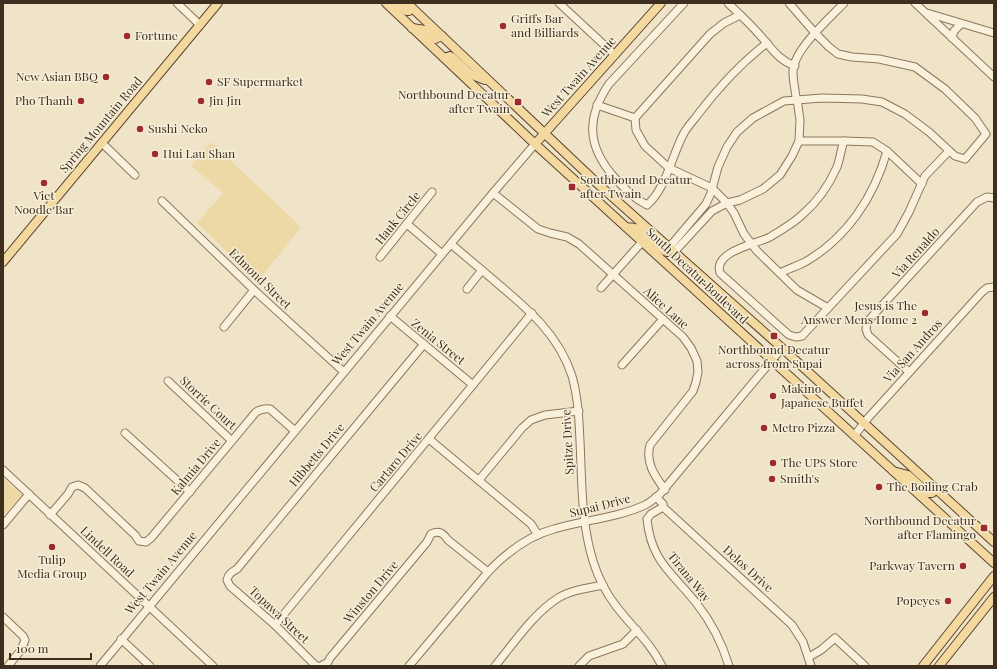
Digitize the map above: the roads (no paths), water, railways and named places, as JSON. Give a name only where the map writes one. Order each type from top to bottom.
[{"type":"main road","name":"Spring Mountain Road","points":[[3,262],[218,3]]},
{"type":"main road","name":"South Decatur Boulevard","points":[[386,3],[535,144],[994,563]]},
{"type":"main road","points":[[396,3],[406,11],[409,11],[410,5]]},
{"type":"main road","name":"West Twain Avenue","points":[[535,144],[661,3]]},
{"type":"main road","name":"South Decatur Boulevard","points":[[410,5],[545,134],[671,250],[782,348],[994,542]]},
{"type":"main road","points":[[412,28],[425,30],[435,39],[442,36]]},
{"type":"main road","points":[[445,58],[452,57],[470,74],[492,83]]},
{"type":"main road","points":[[626,227],[637,229],[663,251],[667,252],[671,250]]},
{"type":"main road","points":[[893,471],[908,475],[928,493],[936,489]]},
{"type":"main road","points":[[923,666],[994,576]]},
{"type":"main road","points":[[938,666],[994,597]]},
{"type":"main road","points":[[930,666],[935,651]]},
{"type":"street","points":[[177,3],[200,25]]},
{"type":"street","points":[[559,3],[615,55]]},
{"type":"street","points":[[684,3],[610,84],[594,114],[593,124],[595,144],[598,155],[604,165],[634,198],[646,205],[654,199],[660,189],[685,132],[722,84],[746,60],[767,43]]},
{"type":"street","points":[[728,3],[785,62],[795,66]]},
{"type":"street","points":[[789,3],[815,33],[838,54],[852,57],[879,58],[915,67],[945,89],[974,118],[986,134],[965,159],[955,156],[929,132],[905,114],[882,102],[862,99],[822,98],[796,99],[784,101],[753,118],[737,132],[727,147],[718,167],[711,193],[706,204],[672,244],[671,250],[677,249],[712,211],[727,203],[740,200],[763,189],[780,175],[792,156],[799,141],[800,120],[796,99],[793,71],[798,55],[815,33],[844,3]]},
{"type":"street","points":[[915,3],[994,77]]},
{"type":"street","points":[[925,13],[994,33]]},
{"type":"street","points":[[740,15],[724,23],[710,34],[635,118],[636,130],[646,146],[668,168],[712,188],[727,203],[734,213],[744,234],[757,251],[797,290],[828,308]]},
{"type":"street","points":[[952,38],[954,31],[961,24]]},
{"type":"street","points":[[598,105],[635,118]]},
{"type":"street","points":[[799,141],[873,142],[887,151],[922,184]]},
{"type":"street","points":[[844,141],[837,167],[823,192],[802,215],[769,237],[739,248],[729,254],[720,263],[720,273],[789,335],[796,337],[802,336],[897,234],[909,212],[925,176],[949,151]]},
{"type":"street","points":[[102,143],[135,175]]},
{"type":"street","name":"West Twain Avenue","points":[[100,666],[493,192],[535,144]]},
{"type":"street","points":[[780,273],[805,262],[822,250],[857,216],[869,198],[883,168],[887,151]]},
{"type":"street","name":"Hauk Circle","points":[[380,257],[432,192]]},
{"type":"street","name":"Alice Lane","points":[[493,192],[538,228],[550,233],[567,237],[579,244],[683,337],[691,348],[697,361],[698,372],[693,392],[650,445],[649,463],[654,474],[665,490]]},
{"type":"street","name":"Via Renaldo","points":[[909,372],[868,335],[866,329],[867,322],[977,202],[991,198]]},
{"type":"street","name":"Edmond Street","points":[[162,201],[254,290],[344,372]]},
{"type":"street","points":[[407,224],[442,254]]},
{"type":"street","points":[[601,288],[642,242]]},
{"type":"street","name":"Spitze Drive","points":[[451,244],[532,313],[546,329],[564,357],[571,375],[579,411],[584,522],[587,541],[593,560],[603,585],[617,608],[656,654],[662,666]]},
{"type":"street","points":[[467,289],[482,270]]},
{"type":"street","name":"Via San Andros","points":[[854,436],[863,423],[982,292],[987,288],[993,287]]},
{"type":"street","points":[[224,327],[254,290]]},
{"type":"street","name":"Cartaro Drive","points":[[275,625],[532,313]]},
{"type":"street","name":"Zenia Street","points":[[390,316],[473,385]]},
{"type":"street","points":[[622,365],[663,319]]},
{"type":"street","name":"Hibbetts Drive","points":[[227,580],[230,574],[237,569],[424,344]]},
{"type":"street","name":"Supai Drive","points":[[409,666],[498,561],[523,542],[552,529],[646,505],[665,490],[782,348]]},
{"type":"street","name":"Storrie Court","points":[[168,381],[232,441]]},
{"type":"street","name":"Kalmia Drive","points":[[50,515],[72,487],[78,485],[85,488],[139,541],[146,542],[260,409],[270,409],[295,431]]},
{"type":"street","points":[[479,480],[522,428],[531,420],[545,414],[579,411]]},
{"type":"street","points":[[125,433],[190,492]]},
{"type":"street","points":[[429,439],[531,524],[538,535]]},
{"type":"street","name":"Lindell Road","points":[[3,470],[213,666]]},
{"type":"street","points":[[3,525],[29,494]]},
{"type":"street","name":"Delos Drive","points":[[655,498],[663,504],[662,508],[785,617],[803,642],[811,666]]},
{"type":"street","name":"Tirana Way","points":[[662,508],[647,518],[649,532],[655,551],[664,566],[691,596],[708,620],[720,641],[729,666]]},
{"type":"street","name":"Winston Drive","points":[[321,666],[328,662],[427,542],[431,534],[437,532],[444,534],[448,540],[488,572]]},
{"type":"street","name":"Topawa Street","points":[[227,580],[230,586],[275,625],[315,665],[318,666]]},
{"type":"street","points":[[495,666],[539,614],[558,598],[571,592],[603,585]]},
{"type":"street","points":[[3,617],[23,636],[25,640],[21,650],[8,666]]},
{"type":"street","points":[[579,666],[589,656],[623,644],[637,630]]},
{"type":"street","points":[[809,657],[821,650],[835,638],[865,666]]},
{"type":"street","points":[[122,640],[150,666]]},
{"type":"place","name":"Griffs Bar and Billiards","points":[[503,26]]},
{"type":"place","name":"Fortune","points":[[127,36]]},
{"type":"place","name":"New Asian BBQ","points":[[106,77]]},
{"type":"place","name":"SF Supermarket","points":[[209,82]]},
{"type":"place","name":"Pho Thanh","points":[[81,101]]},
{"type":"place","name":"Jin Jin","points":[[201,101]]},
{"type":"place","name":"Northbound Decatur after Twain","points":[[518,102]]},
{"type":"place","name":"Sushi Neko","points":[[140,129]]},
{"type":"place","name":"Hui Lau Shan","points":[[155,154]]},
{"type":"place","name":"Viet Noodle Bar","points":[[44,183]]},
{"type":"place","name":"Southbound Decatur after Twain","points":[[572,187]]},
{"type":"place","name":"Jesus is The Answer Mens Home 2","points":[[925,313]]},
{"type":"place","name":"Northbound Decatur across from Supai","points":[[774,336]]},
{"type":"place","name":"Makino Japanese Buffet","points":[[773,396]]},
{"type":"place","name":"Metro Pizza","points":[[764,428]]},
{"type":"place","name":"The UPS Store","points":[[773,463]]},
{"type":"place","name":"Smith's","points":[[772,479]]},
{"type":"place","name":"The Boiling Crab","points":[[879,487]]},
{"type":"place","name":"Northbound Decatur after Flamingo","points":[[984,528]]},
{"type":"place","name":"Tulip Media Group","points":[[52,547]]},
{"type":"place","name":"Parkway Tavern","points":[[963,566]]},
{"type":"place","name":"Popeyes","points":[[948,601]]}]
